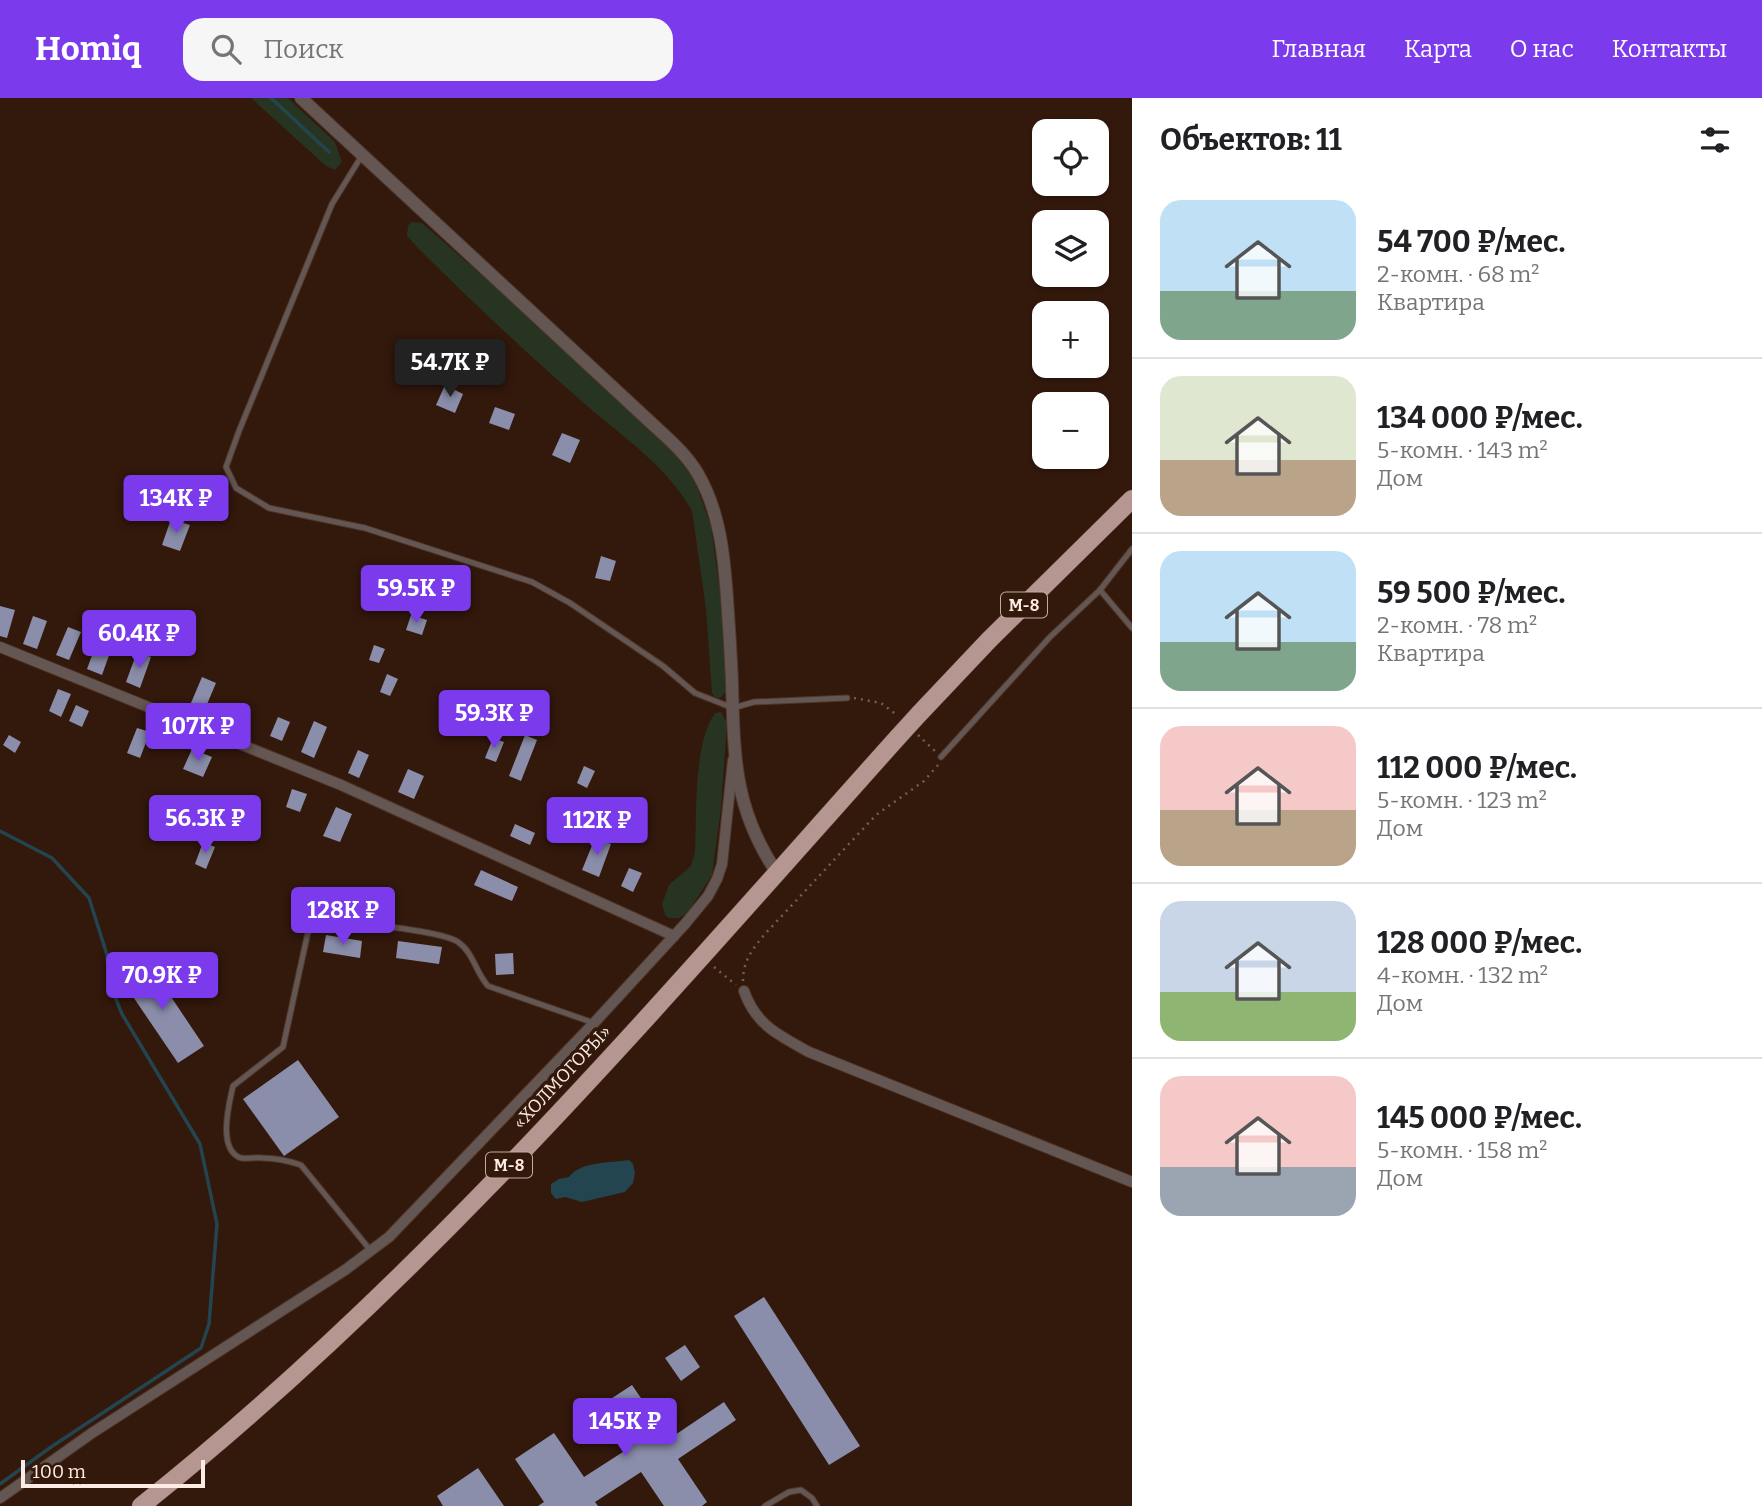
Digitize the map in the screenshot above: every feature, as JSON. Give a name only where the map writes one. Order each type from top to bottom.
[{"type":"highway","name":"«ХОЛМОГОРЫ»","points":[[141,1506],[249,1416],[341,1332],[477,1198],[540,1133],[919,714],[1024,604],[1132,499]]},
{"type":"street","points":[[0,1498],[92,1433],[282,1312],[371,1251],[410,1216],[674,936],[696,911],[717,879],[723,856],[734,756],[724,557],[710,500],[698,474],[684,454],[300,98]]},
{"type":"street","points":[[0,647],[341,785],[674,936]]},
{"type":"street","points":[[734,756],[746,809],[761,847],[777,873]]},
{"type":"street","points":[[727,813],[746,809]]},
{"type":"street","points":[[744,991],[750,1007],[760,1021],[808,1052],[1132,1182]]},
{"type":"lane","points":[[362,155],[332,204],[239,431],[226,467],[236,488],[269,508],[365,528],[532,582],[570,603],[663,666],[695,693],[733,708],[754,702],[848,698]]},
{"type":"lane","points":[[940,757],[1050,637],[1100,590],[1132,549]]},
{"type":"lane","points":[[1100,590],[1132,628]]},
{"type":"lane","points":[[371,1251],[301,1165],[288,1160],[242,1158],[233,1152],[228,1143],[228,1114],[233,1086],[283,1047],[308,932],[325,920],[429,933],[453,939],[467,951],[481,979],[488,986],[594,1023]]},
{"type":"lane","points":[[765,1506],[789,1492],[801,1490],[812,1498],[817,1506]]},
{"type":"path","points":[[744,991],[744,967],[749,954],[764,935],[876,816],[925,781]]},
{"type":"green space","points":[[251,98],[288,98],[335,142],[342,162],[335,170],[326,166]]},
{"type":"green space","points":[[411,222],[422,223],[507,297],[663,441],[694,478],[711,526],[722,607],[727,691],[720,698],[712,693],[706,609],[692,511],[681,494],[655,464],[537,361],[417,247],[407,236]]},
{"type":"green space","points":[[721,712],[727,723],[721,808],[712,875],[688,912],[679,918],[669,918],[665,915],[662,904],[669,885],[691,866],[695,851],[698,779],[703,743],[715,713]]},
{"type":"water","points":[[629,1160],[635,1173],[633,1183],[625,1192],[582,1202],[565,1197],[556,1199],[551,1193],[551,1184],[569,1177],[581,1168]]},
{"type":"building","points":[[445,385],[463,394],[455,413],[436,405]]},
{"type":"building","points":[[495,407],[515,414],[509,430],[489,423]]},
{"type":"building","points":[[562,433],[580,440],[570,463],[552,455]]},
{"type":"building","points":[[171,519],[190,525],[180,551],[162,545]]},
{"type":"building","points":[[601,556],[616,561],[610,581],[595,578]]},
{"type":"building","points":[[0,606],[15,610],[7,638],[0,636]]},
{"type":"building","points":[[411,615],[427,620],[422,635],[406,630]]},
{"type":"building","points":[[33,616],[47,621],[37,649],[23,644]]},
{"type":"building","points":[[68,627],[81,632],[69,660],[56,655]]},
{"type":"building","points":[[101,631],[116,636],[102,675],[87,669]]},
{"type":"building","points":[[374,645],[385,649],[379,663],[369,660]]},
{"type":"building","points":[[137,652],[151,657],[140,688],[126,682]]},
{"type":"building","points":[[387,674],[398,679],[390,696],[380,692]]},
{"type":"building","points":[[202,677],[216,683],[202,716],[188,710]]},
{"type":"building","points":[[58,689],[71,694],[61,717],[49,711]]},
{"type":"building","points":[[232,704],[243,709],[235,729],[224,724]]},
{"type":"building","points":[[76,705],[89,711],[82,727],[69,721]]},
{"type":"building","points":[[278,717],[290,722],[282,741],[270,736]]},
{"type":"building","points":[[314,721],[327,727],[314,758],[301,752]]},
{"type":"building","points":[[137,728],[150,732],[140,758],[127,753]]},
{"type":"building","points":[[9,735],[21,742],[15,753],[3,745]]},
{"type":"building","points":[[525,735],[537,740],[521,781],[509,776]]},
{"type":"building","points":[[493,738],[504,742],[496,762],[485,758]]},
{"type":"building","points":[[192,749],[212,757],[203,777],[183,769]]},
{"type":"building","points":[[358,750],[369,755],[359,778],[348,773]]},
{"type":"building","points":[[584,766],[595,771],[587,788],[577,783]]},
{"type":"building","points":[[408,769],[424,776],[414,799],[398,792]]},
{"type":"building","points":[[292,789],[307,794],[300,812],[286,807]]},
{"type":"building","points":[[336,807],[352,814],[340,842],[323,836]]},
{"type":"building","points":[[515,824],[535,833],[530,845],[510,836]]},
{"type":"building","points":[[595,838],[611,844],[599,877],[582,870]]},
{"type":"building","points":[[203,842],[215,847],[206,869],[195,864]]},
{"type":"building","points":[[629,868],[642,873],[633,892],[621,886]]},
{"type":"building","points":[[481,870],[518,887],[512,901],[474,885]]},
{"type":"building","points":[[326,935],[362,941],[360,958],[323,952]]},
{"type":"building","points":[[398,941],[442,947],[439,964],[396,958]]},
{"type":"building","points":[[513,953],[514,974],[496,975],[495,954]]},
{"type":"building","points":[[147,961],[204,1046],[178,1063],[121,979]]},
{"type":"building","points":[[298,1060],[339,1117],[284,1156],[243,1099]]},
{"type":"building","points":[[764,1297],[860,1446],[829,1465],[734,1316]]},
{"type":"building","points":[[685,1345],[700,1367],[681,1381],[665,1358]]},
{"type":"building","points":[[632,1385],[669,1439],[724,1402],[736,1420],[678,1459],[707,1502],[702,1506],[664,1506],[641,1472],[595,1502],[598,1506],[538,1506],[544,1502],[515,1459],[554,1433],[584,1477],[626,1450],[597,1408]]},
{"type":"building","points":[[478,1468],[504,1506],[443,1506],[437,1496]]},
{"type":"waterway","points":[[271,98],[329,152]]},
{"type":"waterway","points":[[0,831],[52,858],[89,898],[107,955],[109,982],[122,1014],[200,1144],[217,1224],[209,1324],[201,1348],[0,1484]]}]
